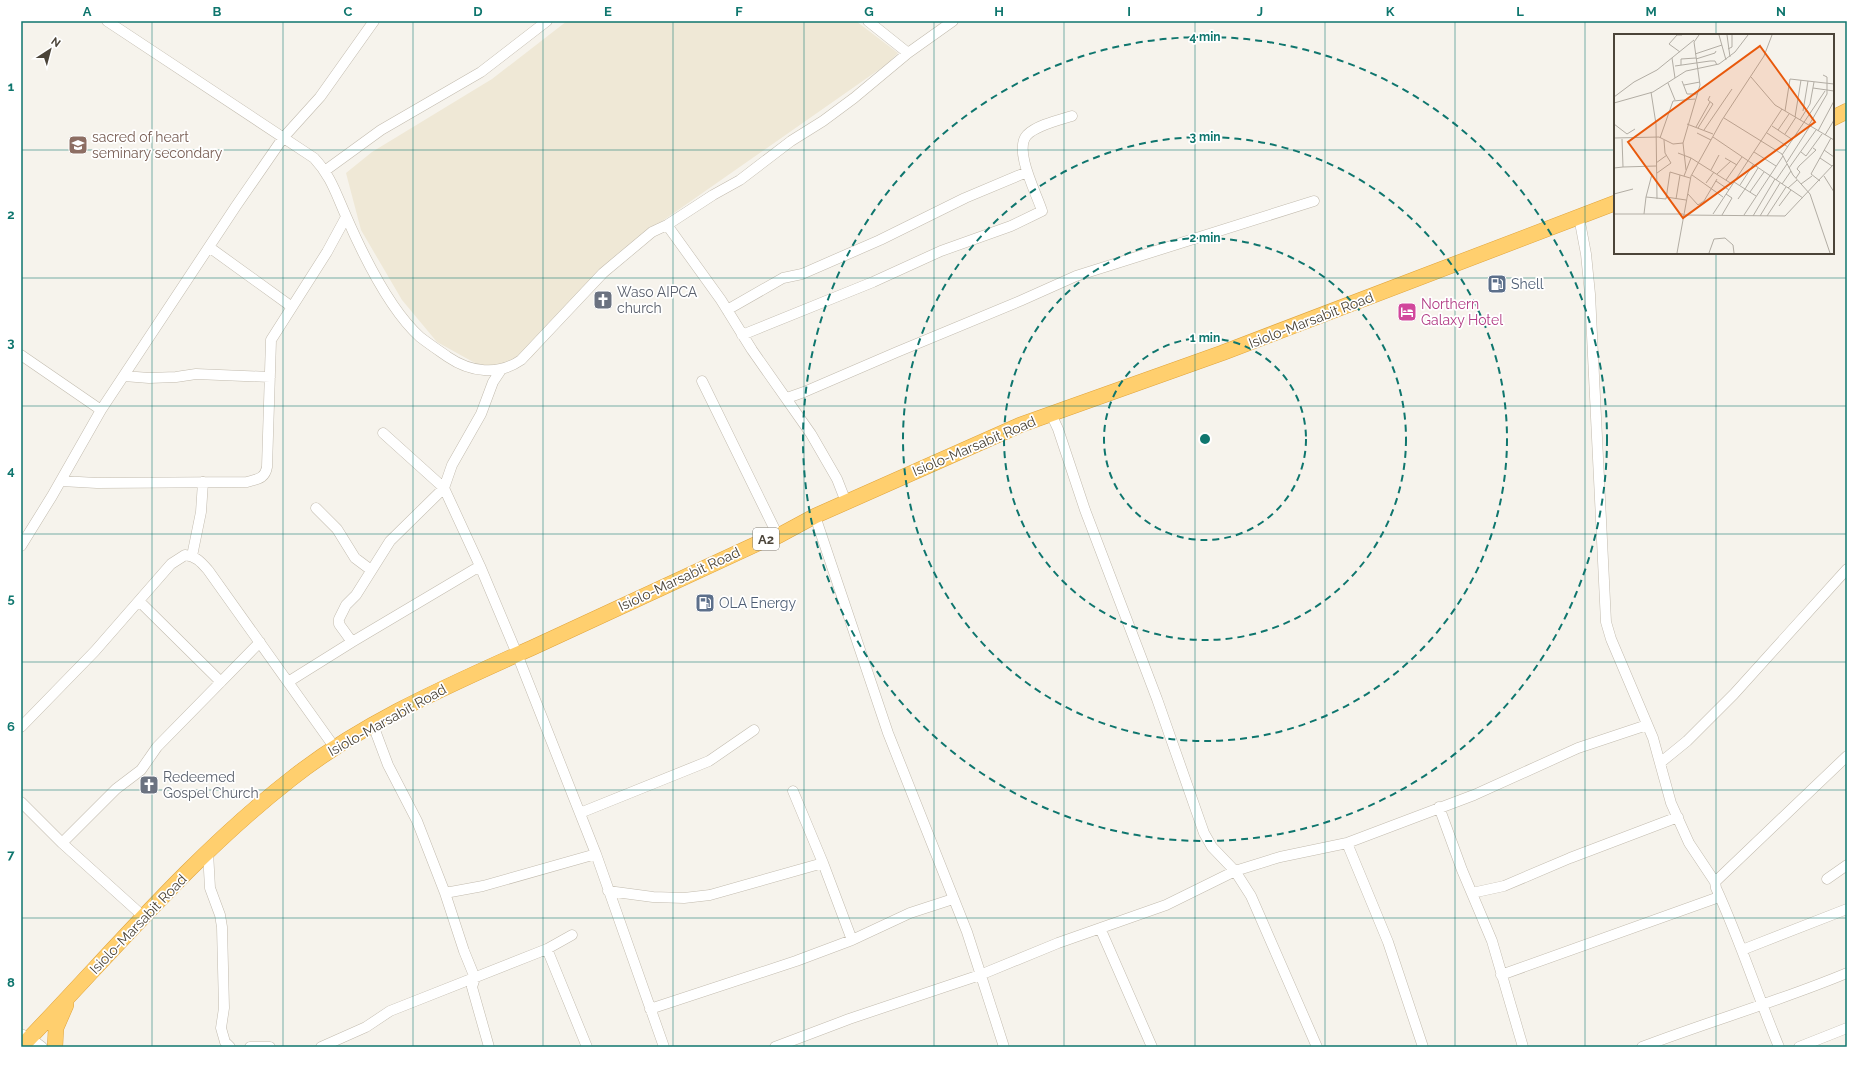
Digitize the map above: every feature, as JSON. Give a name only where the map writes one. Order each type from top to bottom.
[{"type":"highway","points":[[1834,118],[1847,112]]},
{"type":"highway","name":"Isiolo-Marsabit Road","points":[[27,1042],[144,918],[208,852],[244,818],[291,778],[335,748],[373,725],[477,672],[765,540],[778,536],[815,516],[1020,425],[1222,353],[1614,203]]},
{"type":"highway","points":[[55,1047],[56,1028],[69,997]]},
{"type":"street","points":[[107,21],[308,153],[326,170],[346,217],[392,304],[420,337],[463,366],[485,370],[501,370],[515,364],[530,352],[616,260],[652,232],[667,225],[713,195],[740,180],[791,141],[823,121],[854,98],[908,53],[953,21]]},
{"type":"street","points":[[21,546],[61,481],[101,410],[209,247],[283,138],[320,97],[374,21]]},
{"type":"street","points":[[326,170],[381,130],[480,72],[548,21]]},
{"type":"street","points":[[868,21],[908,53]]},
{"type":"street","points":[[742,335],[873,282],[941,251],[1033,217],[1042,211],[1038,196],[1027,172],[1023,148],[1026,136],[1052,122],[1072,116]]},
{"type":"street","points":[[727,310],[782,278],[802,274],[880,240],[965,198],[1027,172]]},
{"type":"street","points":[[786,398],[804,392],[1076,276],[1314,201]]},
{"type":"street","points":[[61,481],[97,483],[247,482],[260,478],[266,474],[270,412],[271,340],[327,252],[346,217]]},
{"type":"street","points":[[1579,217],[1586,254],[1590,294],[1606,622],[1611,639],[1647,725],[1660,763],[1671,803],[1689,843],[1715,882],[1742,950],[1761,1005],[1779,1047]]},
{"type":"street","points":[[667,225],[727,310],[742,335],[815,440],[836,479],[846,502]]},
{"type":"street","points":[[209,247],[292,307]]},
{"type":"street","points":[[21,355],[101,410]]},
{"type":"street","points":[[352,642],[339,624],[338,619],[346,605],[356,595],[390,541],[444,488],[452,465],[481,414],[493,382],[501,370]]},
{"type":"street","points":[[124,376],[149,378],[176,377],[196,374],[270,377]]},
{"type":"street","points":[[702,381],[778,536]]},
{"type":"street","points":[[1051,414],[1058,429],[1085,510],[1157,699],[1204,833],[1212,847],[1235,871],[1246,887],[1258,911],[1317,1047]]},
{"type":"street","points":[[383,433],[444,488],[480,566],[517,654],[596,854],[608,892],[664,1047]]},
{"type":"street","points":[[192,556],[201,512],[203,482]]},
{"type":"street","points":[[316,508],[337,529],[355,558],[371,570]]},
{"type":"street","points":[[815,516],[888,733],[966,932],[1004,1047]]},
{"type":"street","points":[[21,727],[95,651],[171,564],[185,555],[192,556],[202,563],[208,570],[335,748]]},
{"type":"street","points":[[288,682],[480,566]]},
{"type":"street","points":[[1660,763],[1687,741],[1734,694],[1847,569]]},
{"type":"street","points":[[139,601],[221,682]]},
{"type":"street","points":[[62,843],[116,789],[141,770],[157,747],[260,642]]},
{"type":"street","points":[[373,725],[388,765],[417,821],[445,893],[464,951],[475,978],[472,987],[489,1047]]},
{"type":"street","points":[[775,1047],[849,1019],[980,975],[1100,928],[1166,905],[1235,871],[1280,857],[1347,843],[1474,795],[1578,748],[1647,725]]},
{"type":"street","points":[[580,813],[709,761],[754,730]]},
{"type":"street","points":[[1715,882],[1847,756]]},
{"type":"street","points":[[793,791],[823,863],[852,940]]},
{"type":"street","points":[[21,802],[62,843],[144,918]]},
{"type":"street","points":[[1439,807],[1492,941],[1523,1047]]},
{"type":"street","points":[[1472,893],[1504,886],[1607,843],[1678,817]]},
{"type":"street","points":[[1347,843],[1388,942],[1423,1047]]},
{"type":"street","points":[[208,852],[210,888],[220,915],[222,927],[224,1008],[222,1034],[225,1042],[230,1047]]},
{"type":"street","points":[[445,893],[477,888],[596,854]]},
{"type":"street","points":[[608,892],[684,898],[710,895],[823,863]]},
{"type":"street","points":[[1827,879],[1847,865]]},
{"type":"street","points":[[1501,975],[1720,896]]},
{"type":"street","points":[[650,1009],[796,961],[852,940],[910,913],[953,899]]},
{"type":"street","points":[[1742,950],[1847,909]]},
{"type":"street","points":[[1100,928],[1152,1047]]},
{"type":"street","points":[[321,1047],[366,1027],[390,1011],[547,949],[572,935]]},
{"type":"street","points":[[547,949],[587,1047]]},
{"type":"street","points":[[1642,1047],[1761,1005],[1800,993],[1847,973]]},
{"type":"street","points":[[1799,1047],[1847,1028]]},
{"type":"street","points":[[250,1047],[270,1047]]},
{"type":"shaded area","points":[[567,21],[856,21],[898,53],[887,64],[631,243],[532,357],[504,373],[475,363],[437,342],[402,300],[361,230],[346,173],[372,152],[492,79]]},
{"type":"place","name":"sacred of heart seminary secondary","points":[[78,145]]},
{"type":"place","name":"Shell","points":[[1497,284]]},
{"type":"place","name":"Waso AIPCA church","points":[[603,300]]},
{"type":"place","name":"Northern Galaxy Hotel","points":[[1407,312]]},
{"type":"place","name":"OLA Energy","points":[[705,603]]},
{"type":"place","name":"Redeemed Gospel Church","points":[[149,785]]}]
